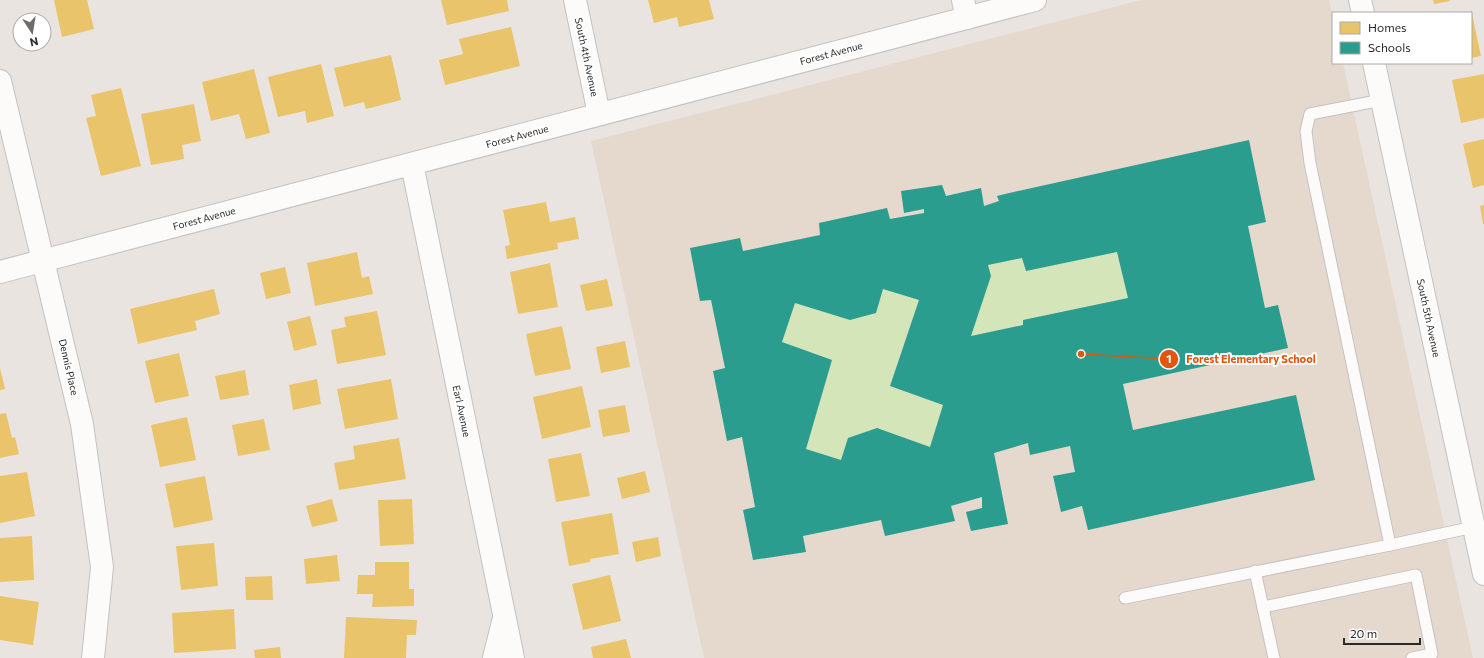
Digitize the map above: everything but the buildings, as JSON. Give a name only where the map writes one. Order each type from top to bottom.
[{"type":"street","name":"South 4th Avenue","points":[[575,0],[599,114]]},
{"type":"street","name":"Forest Avenue","points":[[0,272],[599,114],[965,9],[1035,0]]},
{"type":"street","points":[[1360,0],[1363,12]]},
{"type":"street","name":"South 5th Avenue","points":[[1374,64],[1484,574]]},
{"type":"street","name":"Dennis Place","points":[[0,81],[82,424],[102,567],[93,658]]},
{"type":"street","name":"Earl Avenue","points":[[412,164],[512,658]]},
{"type":"street","points":[[494,658],[504,618]]},
{"type":"lane","points":[[1382,100],[1310,114],[1306,130],[1310,163],[1390,545]]},
{"type":"lane","points":[[1125,598],[1390,545],[1474,526]]},
{"type":"lane","points":[[1255,571],[1274,658]]},
{"type":"lane","points":[[1263,607],[1416,575],[1432,654],[1412,658]]},
{"type":"shaded area","points":[[1141,0],[1329,0],[1332,15],[1332,64],[1343,64],[1473,658],[704,658],[591,141]]},
{"type":"green space","points":[[1117,252],[1128,298],[1023,320],[1023,325],[971,336],[991,276],[988,265],[1022,258],[1026,271]]},
{"type":"green space","points":[[883,289],[919,300],[890,386],[943,405],[930,447],[877,428],[848,438],[841,460],[806,449],[832,360],[782,342],[795,303],[850,320],[876,313]]},
{"type":"place","name":"Forest Elementary School","points":[[1081,354]]}]
